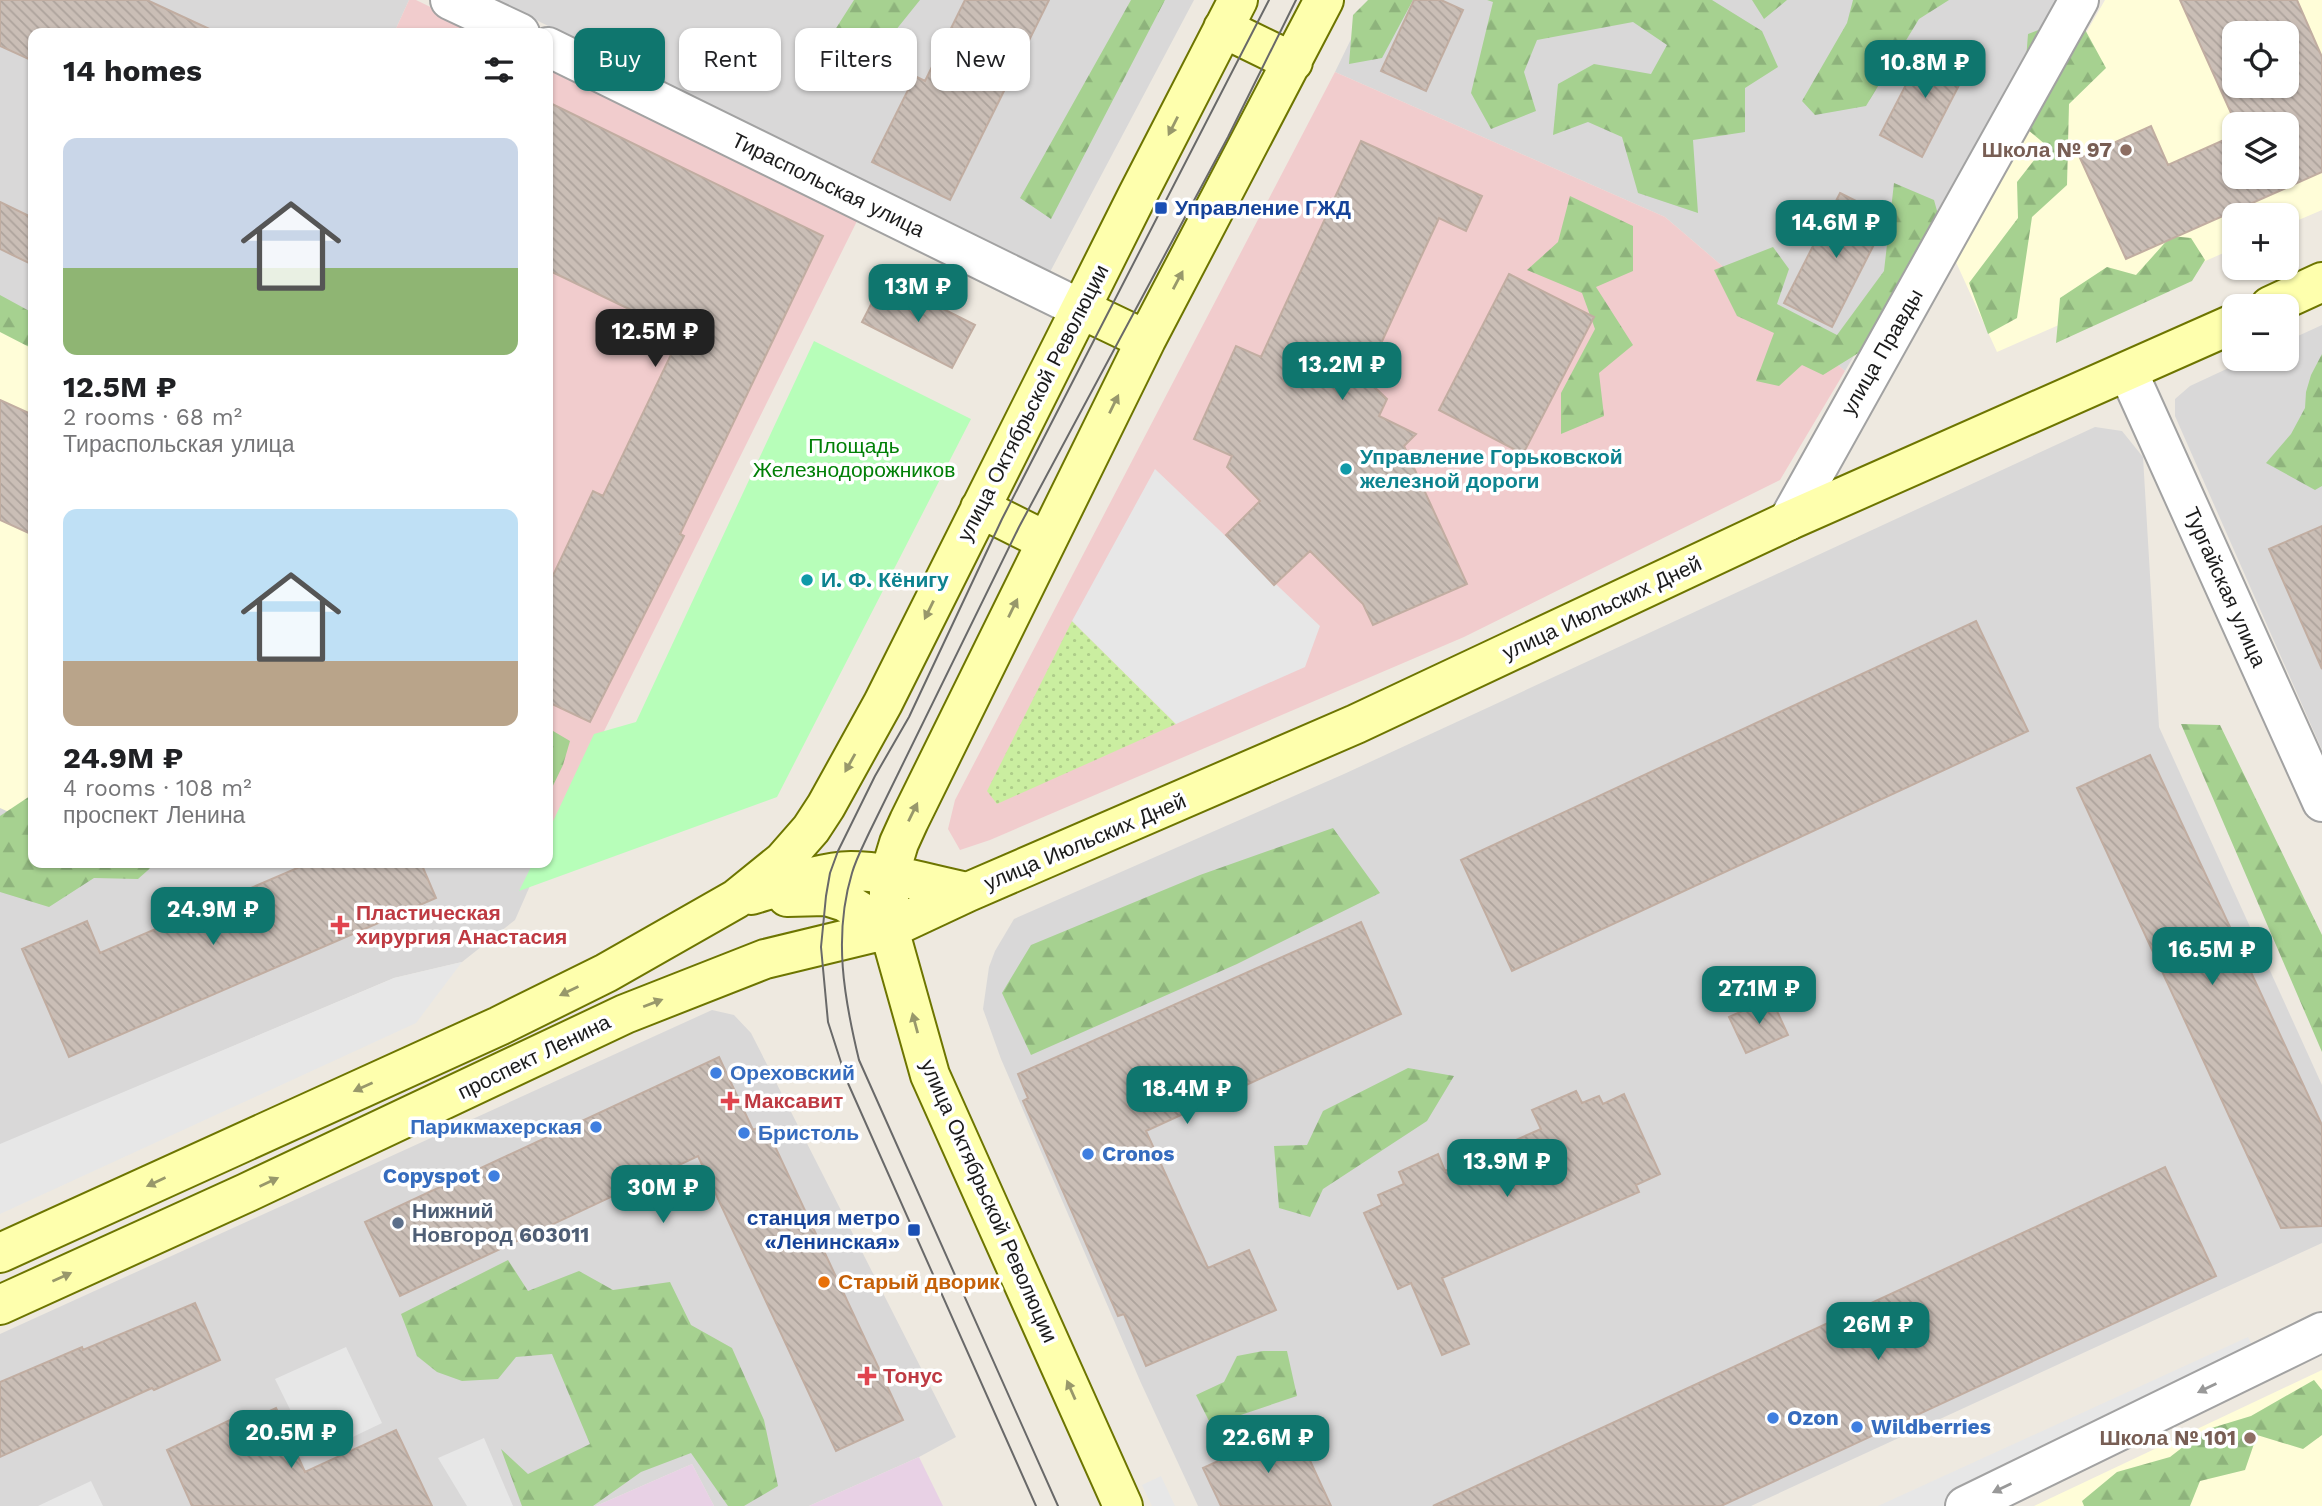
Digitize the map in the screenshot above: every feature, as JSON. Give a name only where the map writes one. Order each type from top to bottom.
[{"type":"main road","name":"улица Октябрьской Революции","points":[[1123,1506],[930,1075],[889,929],[889,876],[909,821],[1046,541],[1146,340],[1324,0]]},
{"type":"main road","name":"улица Октябрьской Революции","points":[[736,899],[783,861],[811,829],[826,806],[883,703],[1231,14]]},
{"type":"main road","points":[[1231,14],[1293,62]]},
{"type":"main road","points":[[2296,294],[2322,282]]},
{"type":"main road","name":"Тираспольская улица","points":[[1081,309],[1146,340]]},
{"type":"main road","name":"улица Июльских Дней","points":[[889,929],[968,892],[1356,724],[1788,521],[2222,329]]},
{"type":"main road","points":[[980,508],[1046,541]]},
{"type":"main road","name":"улица Июльских Дней","points":[[736,899],[830,873],[852,871],[968,892]]},
{"type":"main road","points":[[736,899],[826,896],[845,902],[889,929]]},
{"type":"main road","name":"проспект Ленина","points":[[0,1253],[499,1026],[606,974],[736,899]]},
{"type":"main road","name":"проспект Ленина","points":[[0,1305],[271,1182],[625,1014],[765,959],[889,929]]},
{"type":"street","name":"улица Правды","points":[[1788,521],[2079,0]]},
{"type":"street","points":[[467,3],[511,28]]},
{"type":"street","name":"Тираспольская улица","points":[[553,49],[1081,309]]},
{"type":"street","name":"Тургайская улица","points":[[2128,372],[2322,802]]},
{"type":"street","points":[[1965,1506],[2322,1332]]},
{"type":"shaded area","points":[[0,0],[409,0],[396,28],[28,28],[28,868],[538,868],[515,920],[462,962],[394,978],[0,1145]]},
{"type":"shaded area","points":[[409,0],[416,0],[474,28],[396,28]]},
{"type":"shaded area","points":[[495,0],[1194,0],[1050,272],[681,91],[781,91],[781,28],[679,28],[679,90],[665,83],[665,28],[574,28],[574,39]]},
{"type":"shaded area","points":[[1370,0],[2059,0],[1845,371],[1665,217],[1335,72]]},
{"type":"shaded area","name":"Школа № 97","points":[[2105,0],[2322,0],[2322,210],[2299,220],[2299,203],[2222,203],[2222,254],[1997,352],[1955,260]]},
{"type":"shaded area","points":[[553,67],[574,78],[574,91],[601,91],[859,217],[553,834]]},
{"type":"shaded area","points":[[1335,72],[1665,217],[1845,371],[1780,480],[1464,637],[990,840],[960,850],[948,829],[955,800]]},
{"type":"shaded area","points":[[0,309],[28,323],[28,821],[0,808]]},
{"type":"shaded area","points":[[2322,325],[2322,750],[2175,416],[2175,399],[2190,386],[2222,371],[2299,371],[2299,336]]},
{"type":"shaded area","points":[[2095,427],[2122,431],[2143,457],[2159,727],[2322,1085],[2322,1243],[1751,1506],[1198,1506],[1141,1383],[1001,1059],[983,1009],[989,967],[1014,919],[1344,774]]},
{"type":"shaded area","points":[[1155,469],[1320,626],[1305,667],[1176,724],[1072,621]]},
{"type":"shaded area","points":[[462,962],[416,1023],[0,1214],[0,1144],[394,978]]},
{"type":"shaded area","points":[[712,1010],[734,1015],[751,1033],[956,1437],[919,1457],[809,1506],[714,1506],[692,1464],[596,1506],[0,1506],[0,1334]]},
{"type":"shaded area","points":[[2248,1337],[2259,1359],[1945,1506],[1878,1506]]},
{"type":"shaded area","points":[[346,1347],[382,1423],[313,1456],[275,1379]]},
{"type":"shaded area","name":"Школа № 101","points":[[2322,1370],[2322,1506],[2034,1506]]},
{"type":"shaded area","points":[[484,1438],[513,1506],[467,1506],[438,1458]]},
{"type":"shaded area","points":[[919,1457],[943,1506],[809,1506]]},
{"type":"shaded area","points":[[692,1464],[714,1506],[596,1506]]},
{"type":"shaded area","points":[[1161,1476],[1175,1506],[1152,1506],[1142,1485]]},
{"type":"shaded area","points":[[91,1481],[103,1506],[38,1506]]},
{"type":"green space","points":[[854,0],[920,0],[897,28],[836,28]]},
{"type":"green space","points":[[1131,0],[1165,0],[1051,219],[1020,198]]},
{"type":"green space","points":[[1368,0],[1413,0],[1382,58],[1349,64],[1353,15]]},
{"type":"green space","points":[[1487,0],[1712,0],[1762,31],[1778,67],[1745,88],[1745,132],[1693,140],[1698,213],[1638,193],[1622,137],[1588,122],[1553,135],[1558,84],[1594,64],[1651,74],[1667,45],[1633,22],[1537,40],[1524,72],[1536,111],[1491,129],[1471,93],[1493,2]]},
{"type":"green space","points":[[1752,0],[1787,0],[1764,19]]},
{"type":"green space","points":[[1853,0],[1949,0],[1919,19],[1866,106],[1815,115],[1802,101],[1847,23]]},
{"type":"green space","points":[[2077,15],[2106,68],[2069,104],[2067,185],[2032,217],[2017,318],[1988,334],[1969,283],[2018,218],[2017,182],[2046,145],[2021,124],[2028,34]]},
{"type":"green space","points":[[1894,183],[1934,200],[1942,229],[1881,339],[1823,375],[1802,365],[1779,386],[1756,381],[1774,333],[1737,316],[1714,270],[1773,247],[1789,269],[1777,304],[1837,335],[1884,271]]},
{"type":"green space","points":[[1570,196],[1633,226],[1633,271],[1596,287],[1633,345],[1599,373],[1604,416],[1561,434],[1561,393],[1595,329],[1582,293],[1527,270],[1558,242]]},
{"type":"green space","points":[[2171,236],[2191,238],[2205,260],[2192,281],[2056,343],[2060,298],[2107,267],[2136,275]]},
{"type":"green space","points":[[0,295],[28,310],[28,346],[0,332]]},
{"type":"green space","name":"Площадь Железнодорожников","points":[[814,341],[971,419],[777,797],[519,891],[530,868],[553,868],[553,821],[594,734],[636,722]]},
{"type":"green space","points":[[2322,354],[2322,486],[2315,490],[2266,463],[2291,434],[2305,408],[2311,375]]},
{"type":"green space","points":[[1072,621],[1176,724],[997,804],[987,791]]},
{"type":"green space","points":[[2181,724],[2220,725],[2322,935],[2322,1052]]},
{"type":"green space","points":[[553,731],[570,741],[553,786]]},
{"type":"green space","points":[[28,797],[28,868],[150,868],[138,879],[94,878],[49,907],[0,892],[0,816]]},
{"type":"green space","points":[[1333,828],[1380,893],[1237,964],[1031,1055],[1002,993],[1031,945],[1200,875]]},
{"type":"green space","points":[[1408,1068],[1454,1076],[1427,1121],[1323,1189],[1310,1217],[1279,1208],[1274,1146],[1307,1145],[1323,1111]]},
{"type":"green space","points":[[508,1260],[528,1291],[579,1271],[613,1290],[670,1282],[691,1325],[732,1348],[764,1420],[778,1486],[744,1506],[728,1506],[691,1453],[641,1472],[593,1506],[522,1506],[501,1449],[528,1474],[590,1444],[552,1354],[516,1357],[498,1379],[462,1381],[437,1372],[417,1356],[401,1314]]},
{"type":"green space","points":[[1263,1351],[1287,1351],[1297,1396],[1211,1425],[1196,1395],[1224,1382],[1237,1356]]},
{"type":"green space","points":[[2314,1380],[2322,1390],[2322,1435],[2303,1449],[2257,1435],[2245,1470],[2200,1481],[2190,1506],[2084,1506],[2082,1501],[2117,1472],[2170,1457],[2205,1430],[2251,1416]]},
{"type":"building","points":[[0,0],[147,0],[207,28],[28,28],[28,59],[0,46]]},
{"type":"building","points":[[965,0],[1049,0],[1030,38],[1030,28],[951,28]]},
{"type":"building","points":[[1414,0],[1441,0],[1463,10],[1426,91],[1381,71]]},
{"type":"building","points":[[2180,0],[2297,0],[2322,57],[2322,172],[2299,182],[2299,112],[2231,112],[2224,98],[2299,98],[2299,21],[2222,21],[2222,93]]},
{"type":"building","points":[[1928,42],[1970,64],[1922,157],[1880,135]]},
{"type":"building","points":[[931,69],[931,91],[1004,91],[950,200],[872,162],[908,91],[917,91],[917,77],[925,81]]},
{"type":"building","points":[[553,104],[823,236],[680,534],[684,536],[590,722],[553,704],[553,575],[593,491],[603,496],[681,334],[553,272]]},
{"type":"building","points":[[2151,126],[2168,165],[2222,141],[2222,189],[2284,189],[2252,203],[2222,203],[2222,216],[2126,259],[2080,158]]},
{"type":"building","points":[[1361,141],[1482,196],[1466,231],[1439,218],[1365,378],[1387,399],[1379,416],[1416,434],[1404,446],[1467,584],[1373,625],[1363,604],[1310,551],[1274,585],[1226,535],[1260,501],[1227,467],[1232,456],[1194,439],[1236,346],[1261,357]]},
{"type":"building","points":[[1840,193],[1888,217],[1832,327],[1784,303]]},
{"type":"building","points":[[0,202],[28,216],[28,263],[0,249]]},
{"type":"building","points":[[1509,274],[1594,317],[1523,454],[1439,410]]},
{"type":"building","points":[[884,279],[975,325],[952,368],[862,322]]},
{"type":"building","points":[[0,400],[28,413],[28,533],[0,520]]},
{"type":"building","points":[[2322,526],[2322,669],[2269,549]]},
{"type":"building","points":[[1976,621],[2028,731],[1512,971],[1461,860]]},
{"type":"building","points":[[2150,755],[2322,1125],[2322,1226],[2281,1228],[2077,788]]},
{"type":"building","points":[[297,868],[423,868],[436,898],[69,1057],[22,949],[87,921],[100,953]]},
{"type":"building","points":[[1361,922],[1401,1014],[1146,1131],[1208,1268],[1249,1250],[1276,1310],[1146,1366],[1124,1314],[1118,1316],[1023,1101],[1028,1098],[1018,1074]]},
{"type":"building","points":[[1771,998],[1788,1035],[1746,1053],[1729,1017]]},
{"type":"building","points":[[719,1057],[753,1130],[765,1125],[903,1420],[836,1451],[698,1156],[400,1296],[365,1222]]},
{"type":"building","points":[[1576,1091],[1582,1103],[1599,1096],[1603,1104],[1624,1094],[1660,1174],[1636,1185],[1639,1192],[1442,1278],[1469,1344],[1442,1355],[1411,1283],[1398,1289],[1364,1213],[1382,1205],[1378,1195],[1404,1184],[1399,1172],[1438,1154],[1445,1171],[1541,1129],[1532,1110]]},
{"type":"building","points":[[2165,1167],[2216,1276],[1721,1506],[1433,1506]]},
{"type":"building","points":[[195,1303],[220,1360],[0,1457],[0,1382]]},
{"type":"building","points":[[276,1408],[305,1472],[396,1430],[432,1506],[192,1506],[167,1450],[232,1419],[235,1427]]},
{"type":"building","points":[[1294,1426],[1331,1506],[1221,1506],[1203,1468]]},
{"type":"tram line","points":[[1036,1506],[847,1081],[828,1022],[821,947],[826,896],[838,851],[875,776],[909,717],[1002,519],[1269,0]]},
{"type":"tram line","points":[[1058,1506],[859,1060],[843,967],[846,897],[862,848],[1019,527],[1228,137],[1296,0]]},
{"type":"place","name":"Школа № 97","points":[[2126,150]]},
{"type":"place","name":"Управление ГЖД","points":[[1161,208]]},
{"type":"place","name":"Управление Горьковской железной дороги","points":[[1346,469]]},
{"type":"place","name":"И. Ф. Кёнигу","points":[[807,580]]},
{"type":"place","name":"Пластическая хирургия Анастасия","points":[[340,925]]},
{"type":"place","name":"Ореховский","points":[[716,1073]]},
{"type":"place","name":"Максавит","points":[[730,1101]]},
{"type":"place","name":"Парикмахерская","points":[[596,1127]]},
{"type":"place","name":"Бристоль","points":[[744,1133]]},
{"type":"place","name":"Cronos","points":[[1088,1154]]},
{"type":"place","name":"Copyspot","points":[[494,1176]]},
{"type":"place","name":"Нижний Новгород 603011","points":[[398,1223]]},
{"type":"place","name":"станция метро «Ленинская»","points":[[914,1230]]},
{"type":"place","name":"Старый дворик","points":[[824,1282]]},
{"type":"place","name":"Тонус","points":[[867,1376]]},
{"type":"place","name":"Ozon","points":[[1773,1418]]},
{"type":"place","name":"Wildberries","points":[[1857,1427]]},
{"type":"place","name":"Школа № 101","points":[[2250,1438]]}]
